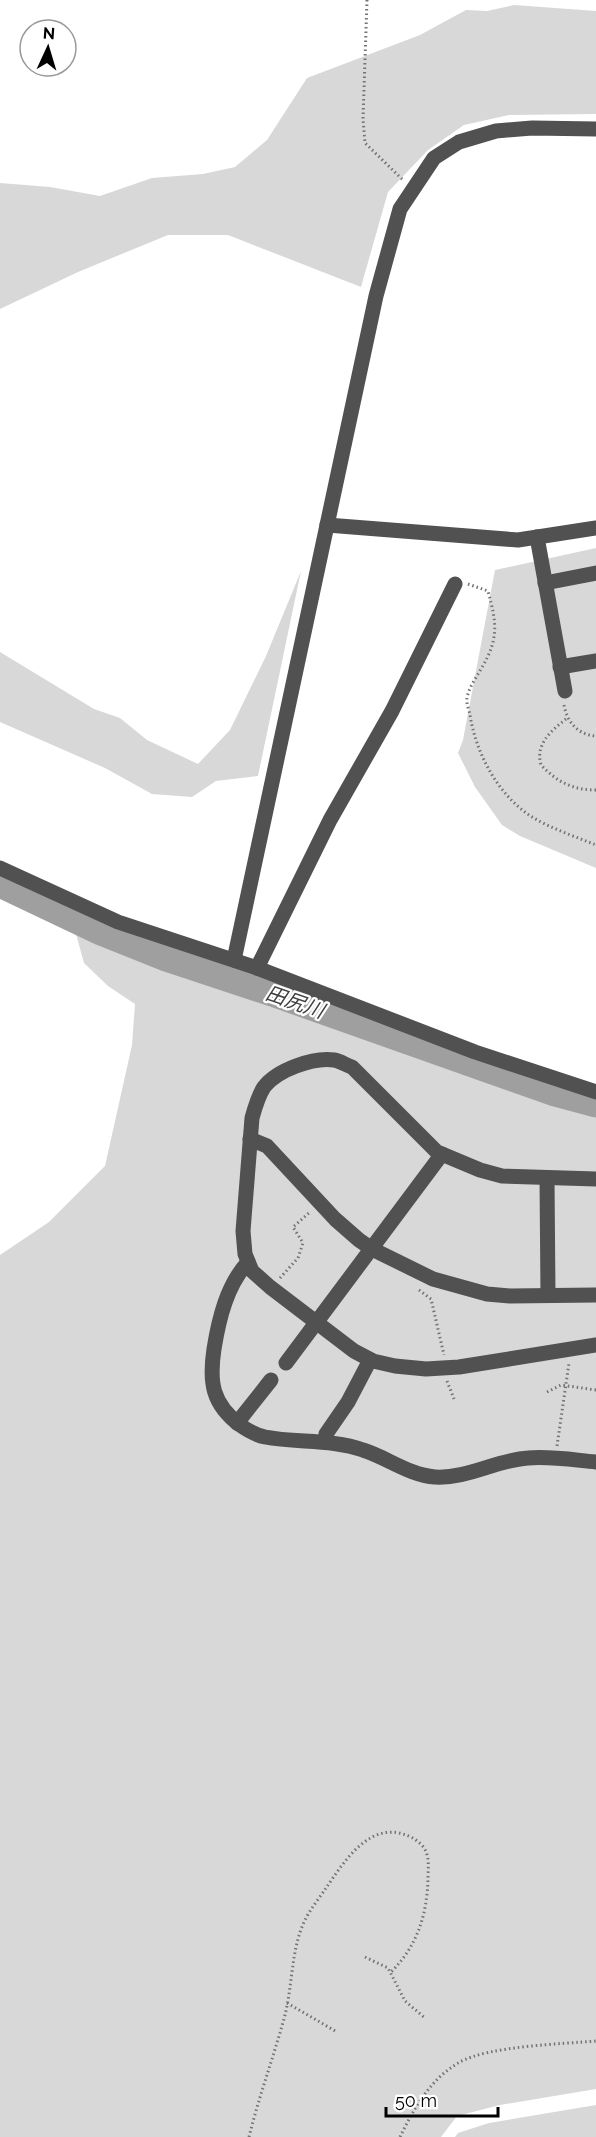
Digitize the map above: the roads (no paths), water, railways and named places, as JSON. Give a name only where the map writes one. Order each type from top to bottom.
[{"type":"street","points":[[234,960],[375,296],[399,209],[434,158],[459,142],[496,131],[532,128],[596,129]]},
{"type":"street","points":[[327,525],[518,540],[596,528]]},
{"type":"street","points":[[537,537],[565,691]]},
{"type":"street","points":[[545,583],[596,573]]},
{"type":"street","points":[[257,968],[330,820],[392,711],[455,584]]},
{"type":"street","points":[[560,667],[596,661]]},
{"type":"street","points":[[0,868],[118,922],[257,968],[475,1052],[596,1092]]},
{"type":"street","points":[[596,1179],[502,1176],[480,1170],[437,1152],[412,1130],[352,1067],[334,1060],[298,1065],[279,1073],[265,1086],[257,1100],[252,1118],[243,1231],[245,1254],[252,1271],[354,1351],[370,1360],[395,1366],[447,1368],[596,1345]]},
{"type":"street","points":[[250,1139],[267,1146],[335,1219],[372,1249],[433,1279],[487,1294],[596,1295]]},
{"type":"street","points":[[286,1363],[442,1155]]},
{"type":"street","points":[[547,1178],[548,1295]]},
{"type":"street","points":[[248,1262],[231,1284],[216,1338],[213,1361],[212,1383],[216,1398],[227,1414],[237,1423],[261,1436],[325,1442],[363,1450],[424,1476],[453,1477],[480,1468],[527,1458],[596,1462]]},
{"type":"street","points":[[325,1442],[326,1434],[348,1402],[370,1360]]},
{"type":"street","points":[[237,1423],[271,1380]]},
{"type":"waterway","name":"田尻川","points":[[0,884],[101,932],[166,958],[555,1093],[596,1104]]}]
